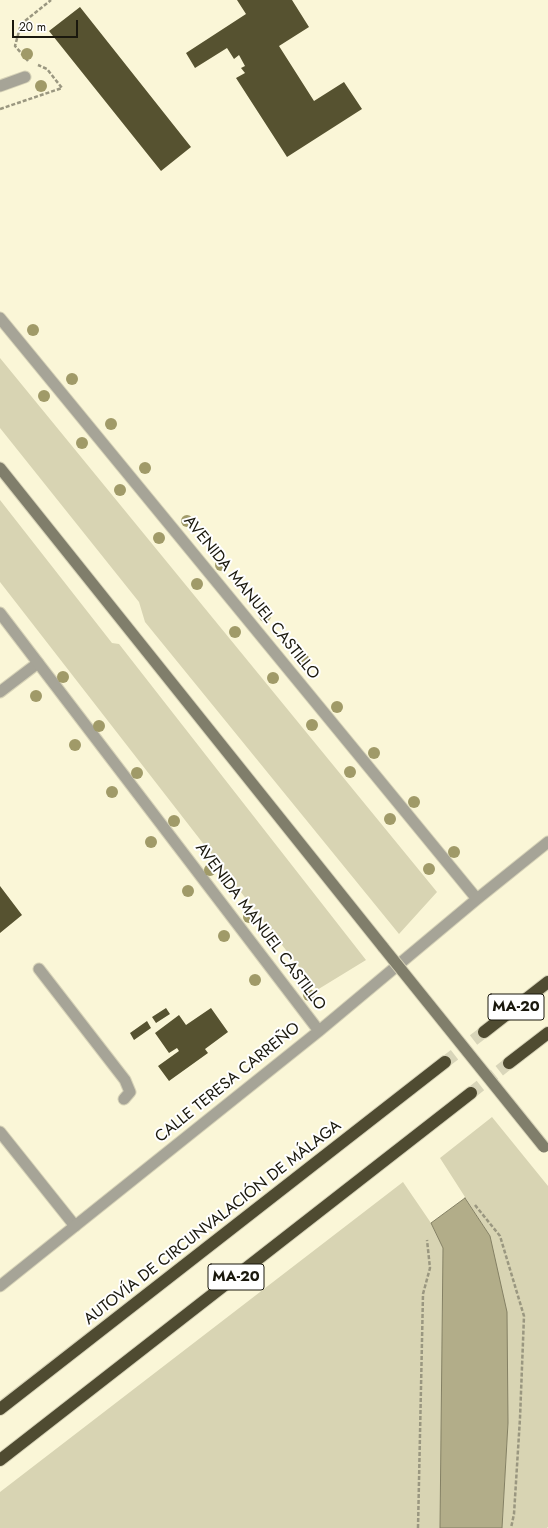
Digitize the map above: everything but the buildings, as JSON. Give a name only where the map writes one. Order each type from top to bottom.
[{"type":"highway","name":"MA-20","points":[[484,1032],[548,982]]},
{"type":"highway","name":"MA-20","points":[[509,1063],[548,1033]]},
{"type":"highway","name":"AUTOVÍA DE CIRCUNVALACIÓN DE MÁLAGA","points":[[0,1409],[445,1062]]},
{"type":"highway","name":"MA-20","points":[[0,1460],[471,1093]]},
{"type":"main road","points":[[0,468],[546,1149]]},
{"type":"street","points":[[0,86],[25,77]]},
{"type":"street","name":"AVENIDA MANUEL CASTILLO","points":[[0,318],[477,899]]},
{"type":"street","name":"AVENIDA MANUEL CASTILLO","points":[[0,613],[319,1031]]},
{"type":"street","points":[[0,692],[38,663]]},
{"type":"street","name":"CALLE TERESA CARREÑO","points":[[0,1286],[319,1031],[477,899],[548,842]]},
{"type":"street","points":[[39,969],[125,1080],[130,1092],[124,1099]]},
{"type":"street","points":[[0,1132],[75,1226]]},
{"type":"path","points":[[0,108],[62,88],[47,69],[28,60],[15,46],[20,24],[51,0]]},
{"type":"path","points":[[475,1205],[500,1236],[524,1316],[520,1418],[512,1528]]},
{"type":"path","points":[[418,1528],[424,1294],[430,1268],[427,1240]]},
{"type":"shaded area","points":[[0,358],[437,892],[399,934],[145,622],[139,602],[0,428]]},
{"type":"shaded area","points":[[0,500],[112,643],[119,644],[366,960],[317,990],[0,582]]},
{"type":"shaded area","points":[[492,1117],[548,1186],[547,1528],[502,1528],[508,1423],[490,1236],[440,1158]]},
{"type":"shaded area","points":[[403,1182],[431,1223],[443,1248],[440,1528],[0,1528],[0,1492]]},
{"type":"shaded area","points":[[465,1198],[490,1236],[507,1312],[508,1423],[502,1528],[440,1528],[443,1248],[431,1223]]},
{"type":"tunnel","points":[[445,1062],[484,1032]]},
{"type":"tunnel","points":[[471,1093],[509,1063]]}]
